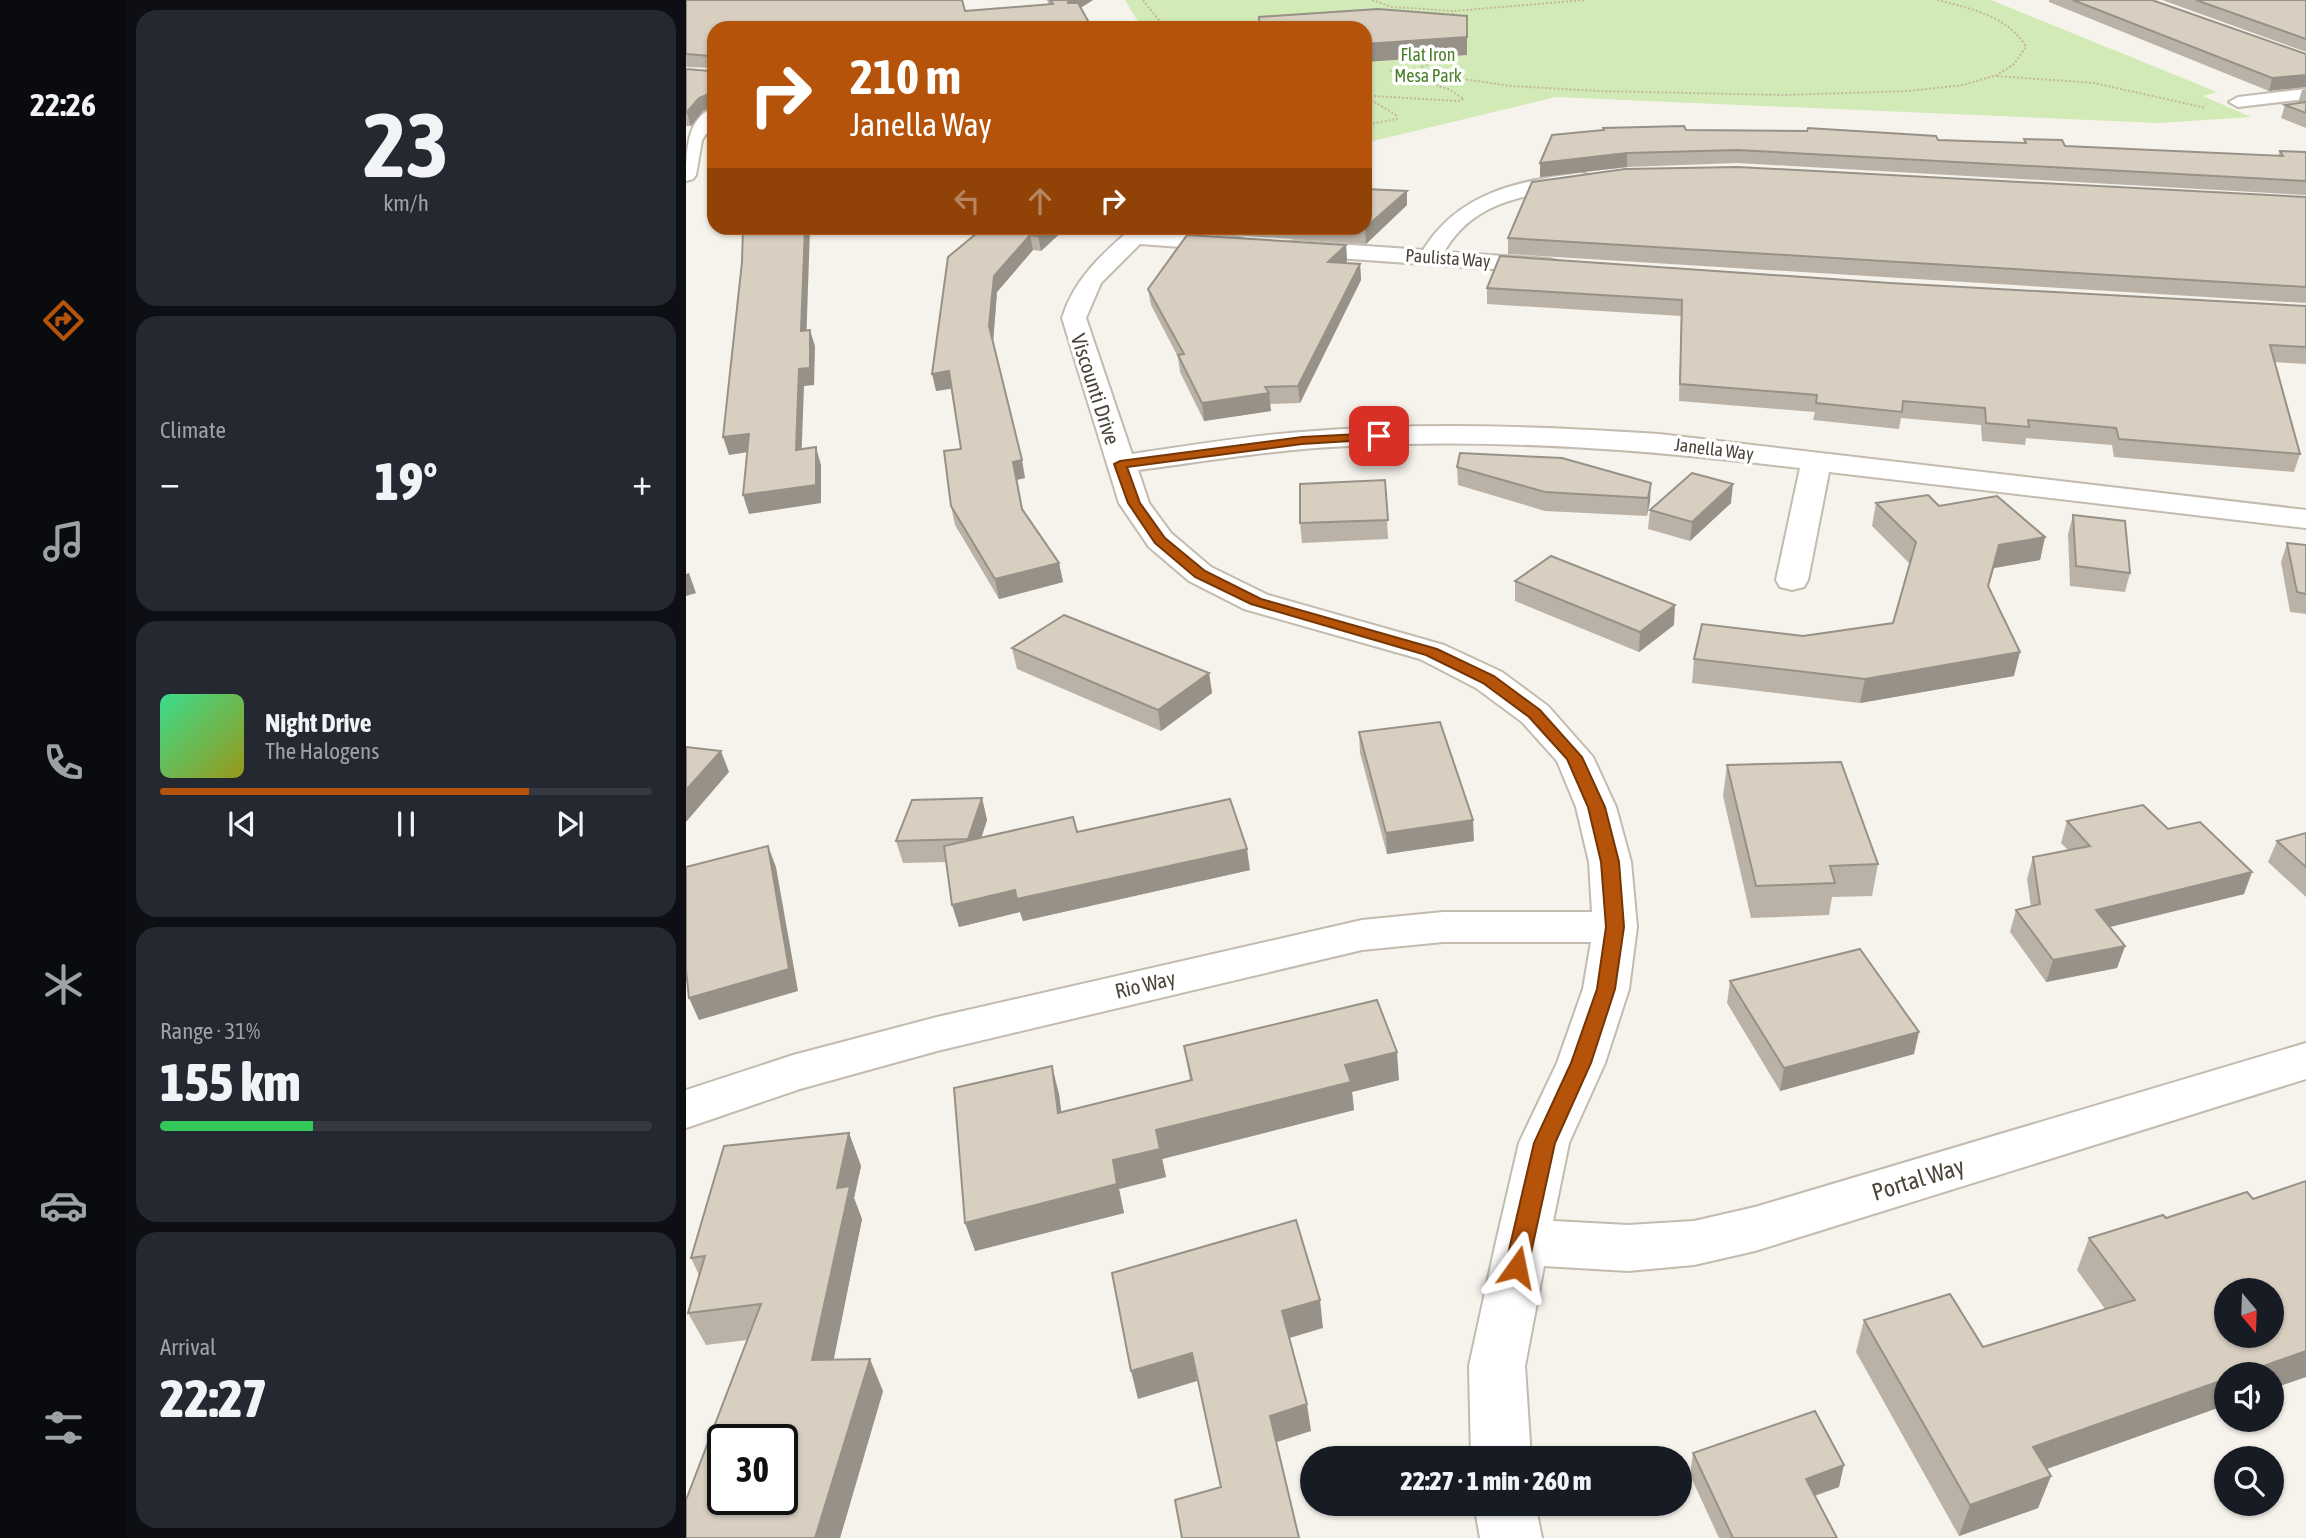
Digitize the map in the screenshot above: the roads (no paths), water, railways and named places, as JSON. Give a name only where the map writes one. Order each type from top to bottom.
[{"type":"street","points":[[2238,102],[2306,94]]},
{"type":"street","points":[[686,173],[691,139],[707,119]]},
{"type":"street","points":[[1430,257],[1453,222],[1482,204],[1521,190],[1597,177]]},
{"type":"street","name":"Viscounti Drive","points":[[1136,235],[1089,281],[1078,300],[1074,318],[1134,503],[1160,540],[1200,574],[1256,601],[1432,652],[1489,680],[1535,714],[1574,757],[1596,807],[1610,862],[1615,927],[1606,989],[1581,1063],[1544,1143],[1521,1242],[1497,1366],[1501,1446]]},
{"type":"street","points":[[1165,235],[1251,245]]},
{"type":"street","name":"Paulista Way","points":[[1279,247],[1569,267]]},
{"type":"street","name":"Janella Way","points":[[1120,464],[1302,440],[1493,433],[1659,443],[2306,519]]},
{"type":"street","points":[[1792,580],[1816,461]]},
{"type":"street","name":"Rio Way","points":[[686,1109],[793,1073],[937,1034],[1362,935],[1443,927],[1615,927]]},
{"type":"street","name":"Portal Way","points":[[1521,1242],[1628,1248],[1694,1243],[1755,1229],[2306,1061]]},
{"type":"street","points":[[1507,1516],[1511,1538]]},
{"type":"park label","name":"Flat Iron Mesa Park","points":[[1428,64]]}]
